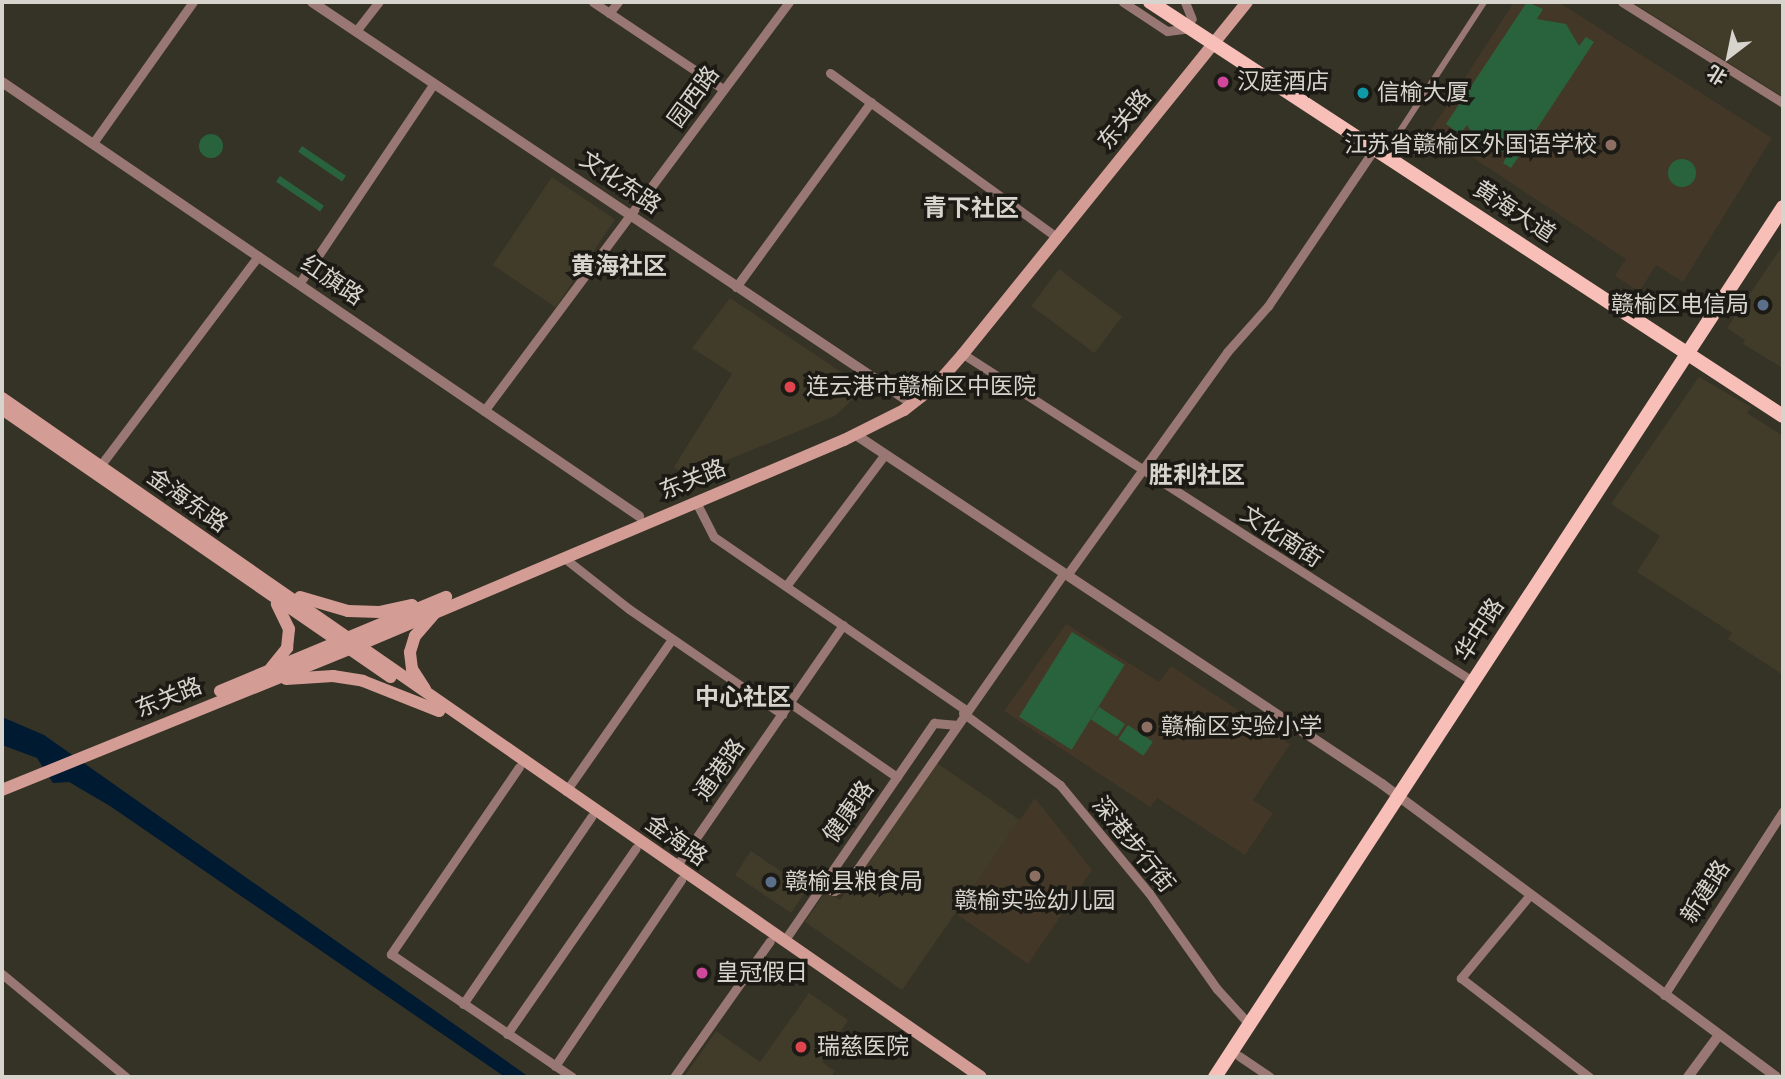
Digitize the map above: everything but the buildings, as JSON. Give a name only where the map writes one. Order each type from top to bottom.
[{"type":"main road","name":"黄海大道","points":[[1150,2],[1191,23]]},
{"type":"main road","name":"黄海大道","points":[[1165,2],[1213,38],[1693,352],[1783,416]]},
{"type":"main road","name":"东关路","points":[[438,605],[563,557],[856,435],[926,394],[963,354],[1213,38],[1237,2]]},
{"type":"main road","name":"东关路","points":[[2,781],[349,644],[639,516],[841,433],[905,399],[939,370],[1213,38],[1247,2]]},
{"type":"main road","name":"华中路","points":[[1215,1077],[1401,800],[1693,352],[1783,207]]},
{"type":"main road","name":"华中路","points":[[1224,1077],[1474,682],[1693,352],[1783,222]]},
{"type":"main road","name":"黄海大道","points":[[1693,352],[1783,406]]},
{"type":"main road","name":"金海东路","points":[[2,398],[349,644]]},
{"type":"main road","name":"金海东路","points":[[2,409],[275,592]]},
{"type":"main road","points":[[275,592],[348,611],[379,612],[438,605]]},
{"type":"main road","points":[[266,676],[287,648],[289,629],[275,592]]},
{"type":"main road","points":[[429,695],[412,669],[410,652],[415,636],[438,605]]},
{"type":"main road","name":"金海路","points":[[349,644],[429,695],[981,1077]]},
{"type":"main road","name":"金海路","points":[[349,644],[439,711],[966,1077]]},
{"type":"main road","name":"东关路","points":[[2,790],[266,676]]},
{"type":"main road","points":[[266,676],[333,676],[363,681],[439,711]]},
{"type":"street","points":[[93,143],[193,2]]},
{"type":"street","name":"文化东路","points":[[312,2],[905,399]]},
{"type":"street","points":[[356,31],[379,2]]},
{"type":"street","points":[[593,2],[723,89]]},
{"type":"street","points":[[610,13],[618,2]]},
{"type":"street","name":"园西路","points":[[484,411],[789,2]]},
{"type":"street","points":[[1123,2],[1167,31],[1191,23],[1185,2]]},
{"type":"street","points":[[821,887],[834,891],[847,884],[965,711],[1227,352],[1268,306],[1484,2]]},
{"type":"street","points":[[1622,2],[1783,103]]},
{"type":"street","points":[[830,73],[1051,233]]},
{"type":"street","name":"红旗路","points":[[2,82],[639,516]]},
{"type":"street","points":[[299,284],[434,83]]},
{"type":"street","points":[[736,286],[871,102]]},
{"type":"street","points":[[100,466],[258,256]]},
{"type":"street","name":"文化南街","points":[[963,354],[1474,682]]},
{"type":"street","points":[[856,435],[1401,800],[1776,1077]]},
{"type":"street","points":[[786,586],[885,454]]},
{"type":"street","name":"深港步行街","points":[[696,502],[709,533],[965,711],[1060,785],[1149,893],[1217,989],[1249,1024]]},
{"type":"street","points":[[563,557],[672,639],[782,714]]},
{"type":"street","name":"通港路","points":[[676,866],[843,625]]},
{"type":"street","points":[[566,791],[672,639]]},
{"type":"street","points":[[790,703],[897,777]]},
{"type":"street","name":"健康路","points":[[784,941],[934,723],[955,725]]},
{"type":"street","points":[[519,767],[391,954],[572,1077]]},
{"type":"street","name":"新建路","points":[[1664,995],[1783,811]]},
{"type":"street","points":[[463,1003],[591,817]]},
{"type":"street","points":[[508,1034],[636,848]]},
{"type":"street","points":[[555,1066],[681,880]]},
{"type":"street","points":[[1529,896],[1461,978],[1589,1077]]},
{"type":"street","points":[[674,1077],[770,941]]},
{"type":"street","points":[[2,974],[126,1077]]},
{"type":"street","points":[[1688,1077],[1719,1035]]},
{"type":"street","points":[[1239,1056],[1270,1077]]},
{"type":"shaded area","name":"江苏省赣榆区外国语学校","points":[[1514,2],[1558,2],[1772,138],[1683,282],[1656,265],[1639,292],[1615,276],[1626,259],[1431,130]]},
{"type":"shaded area","points":[[1632,2],[1783,2],[1783,97]]},
{"type":"shaded area","points":[[552,177],[615,219],[556,307],[493,265]]},
{"type":"shaded area","name":"赣榆区电信局","points":[[1780,249],[1783,251],[1783,368],[1743,344],[1745,340],[1727,328]]},
{"type":"shaded area","points":[[1059,269],[1122,317],[1094,353],[1031,306]]},
{"type":"shaded area","name":"连云港市赣榆区中医院","points":[[730,298],[856,382],[856,396],[835,416],[686,477],[674,467],[732,374],[692,348]]},
{"type":"shaded area","points":[[1699,377],[1751,407],[1747,413],[1783,436],[1783,675],[1728,639],[1732,633],[1637,572],[1660,536],[1611,504]]},
{"type":"shaded area","name":"赣榆区实验小学","points":[[1066,624],[1159,682],[1171,666],[1290,744],[1253,800],[1273,813],[1245,855],[1157,798],[1150,807],[1004,711]]},
{"type":"shaded area","points":[[934,761],[1020,820],[902,990],[805,922],[826,891],[840,900]]},
{"type":"shaded area","name":"赣榆实验幼儿园","points":[[1035,798],[1092,870],[1028,964],[955,913]]},
{"type":"shaded area","name":"赣榆县粮食局","points":[[751,851],[807,889],[791,913],[735,875]]},
{"type":"shaded area","name":"瑞慈医院","points":[[809,993],[848,1020],[822,1062],[835,1071],[831,1077],[684,1077],[716,1031],[760,1062]]},
{"type":"green space","points":[[1527,2],[1543,9],[1537,19],[1566,24],[1579,46],[1586,37],[1594,42],[1511,168],[1503,163],[1509,153],[1482,149],[1467,125],[1460,134],[1446,124]]},
{"type":"green space","points":[[211,134],[220,137],[223,146],[220,155],[211,158],[202,155],[199,146],[202,137]]},
{"type":"green space","points":[[302,146],[346,176],[342,181],[298,152]]},
{"type":"green space","points":[[1682,159],[1692,163],[1696,173],[1692,183],[1682,187],[1672,183],[1668,173],[1672,163]]},
{"type":"green space","points":[[280,176],[324,206],[320,211],[276,182]]},
{"type":"green space","points":[[1072,632],[1125,665],[1072,750],[1019,717]]},
{"type":"green space","points":[[1099,707],[1125,724],[1117,736],[1091,720]]},
{"type":"green space","points":[[1128,725],[1153,742],[1143,756],[1118,739]]},
{"type":"water","points":[[2,717],[44,735],[529,1077],[505,1077],[110,806],[69,782],[53,783],[37,758],[2,745]]},
{"type":"place","name":"汉庭酒店","points":[[1223,82]]},
{"type":"place","name":"信榆大厦","points":[[1363,93]]},
{"type":"place","name":"江苏省赣榆区外国语学校","points":[[1611,145]]},
{"type":"place","name":"赣榆区电信局","points":[[1763,305]]},
{"type":"place","name":"连云港市赣榆区中医院","points":[[790,387]]},
{"type":"place","name":"赣榆区实验小学","points":[[1147,727]]},
{"type":"place","name":"赣榆实验幼儿园","points":[[1035,876]]},
{"type":"place","name":"赣榆县粮食局","points":[[771,882]]},
{"type":"place","name":"皇冠假日","points":[[702,973]]},
{"type":"place","name":"瑞慈医院","points":[[801,1047]]},
{"type":"district","name":"青下社区","points":[[971,209]]},
{"type":"district","name":"黄海社区","points":[[619,267]]},
{"type":"district","name":"胜利社区","points":[[1197,476]]},
{"type":"district","name":"中心社区","points":[[743,698]]}]
